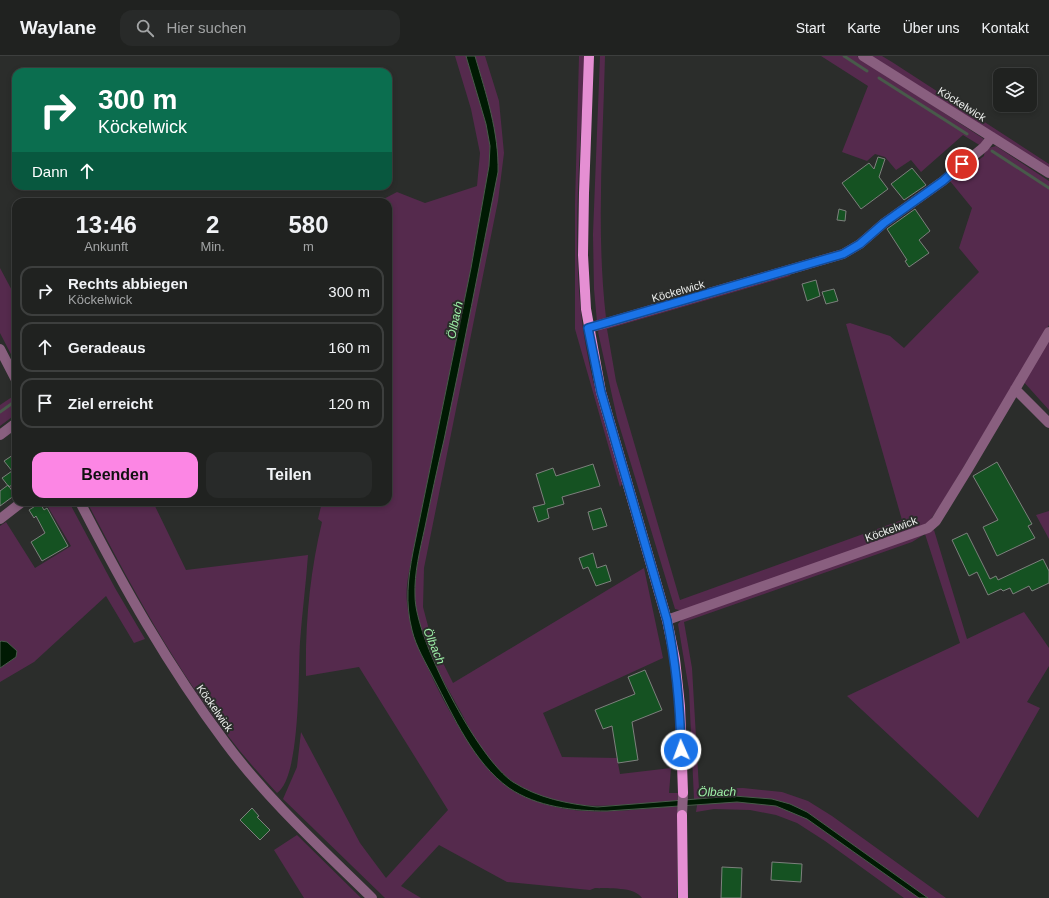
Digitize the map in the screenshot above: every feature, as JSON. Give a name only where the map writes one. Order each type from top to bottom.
[{"type":"main road","points":[[589,56],[583,255],[588,328],[601,392],[667,620],[675,659],[680,706],[683,793]]},
{"type":"main road","points":[[682,815],[683,898]]},
{"type":"street","name":"Köckelwick","points":[[863,56],[1049,173]]},
{"type":"street","name":"Köckelwick","points":[[588,328],[821,262],[843,254],[860,244],[884,223],[943,181],[984,147],[992,137]]},
{"type":"street","name":"Köckelwick","points":[[667,620],[928,528],[936,521],[1049,332]]},
{"type":"street","points":[[0,349],[12,372]]},
{"type":"street","points":[[1015,389],[1049,423]]},
{"type":"street","points":[[0,435],[12,426]]},
{"type":"street","points":[[0,519],[17,506]]},
{"type":"street","name":"Köckelwick","points":[[82,506],[126,590],[164,654],[226,743],[295,822],[372,898]]},
{"type":"street","points":[[682,815],[683,793]]},
{"type":"shaded area","points":[[455,56],[466,56],[486,124],[490,146],[489,166],[471,268],[408,577],[407,603],[411,622],[429,670],[442,696],[470,744],[498,778],[518,793],[558,808],[575,810],[609,811],[677,806],[677,898],[642,898],[638,894],[620,889],[595,888],[590,890],[507,882],[439,845],[401,886],[421,898],[385,898],[283,799],[297,767],[301,732],[360,843],[386,878],[448,810],[359,667],[306,676],[307,618],[311,579],[322,522],[318,519],[321,506],[392,506],[392,198],[386,198],[397,192],[425,203],[477,186],[480,153],[471,109]]},
{"type":"shaded area","points":[[466,56],[475,56],[487,99],[494,128],[498,157],[498,172],[451,407],[419,553],[415,587],[418,615],[425,640],[451,696],[483,749],[499,769],[513,782],[523,788],[564,802],[597,807],[734,796],[772,799],[790,804],[807,812],[928,898],[919,898],[807,819],[776,806],[737,802],[594,811],[556,807],[531,800],[509,788],[496,777],[475,752],[457,723],[416,643],[408,610],[408,591],[413,552],[471,268],[489,166],[490,146],[486,124]]},
{"type":"shaded area","points":[[475,56],[485,56],[499,101],[504,153],[498,201],[424,568],[423,607],[432,641],[453,683],[644,568],[663,658],[543,713],[562,757],[617,758],[620,774],[671,768],[669,793],[678,793],[677,801],[605,806],[569,804],[534,794],[515,784],[492,763],[476,740],[434,663],[420,628],[415,595],[418,559],[486,231],[495,131]]},
{"type":"shaded area","points":[[579,56],[585,56],[579,165],[577,239],[581,311],[593,381],[623,482],[620,487],[575,329],[575,204]]},
{"type":"shaded area","points":[[600,56],[605,56],[601,253],[606,318],[819,256],[820,259],[597,322],[594,289],[593,234]]},
{"type":"shaded area","points":[[821,56],[857,56],[984,139],[981,146],[963,135],[921,172],[911,160],[896,170],[885,157],[875,154],[867,161],[842,152],[868,86]]},
{"type":"shaded area","points":[[871,56],[882,56],[892,62],[1049,164],[1049,171]]},
{"type":"shaded area","points":[[996,146],[1049,181],[1049,325],[929,522],[923,526],[683,611],[675,609],[617,418],[598,332],[600,329],[789,273],[790,276],[607,329],[616,381],[680,600],[902,520],[846,324],[850,323],[890,336],[904,348],[979,272],[959,248],[972,208],[950,181],[984,156],[985,149]]},
{"type":"shaded area","points":[[0,268],[12,290],[12,356],[0,333]]},
{"type":"shaded area","points":[[1049,334],[1049,410],[1022,380]]},
{"type":"shaded area","points":[[12,397],[12,417],[0,426],[0,405]]},
{"type":"shaded area","points":[[47,506],[71,506],[115,588],[145,639],[134,643],[106,596],[34,662],[0,682],[0,668],[16,657],[2,641],[0,642],[0,526],[6,522],[35,568],[71,546]]},
{"type":"shaded area","points":[[89,506],[155,506],[186,570],[308,555],[300,642],[297,722],[294,746],[285,783],[277,793],[221,726],[196,691],[149,617]]},
{"type":"shaded area","points":[[1049,511],[1049,539],[1036,515]]},
{"type":"shaded area","points":[[934,530],[967,639],[1024,612],[1049,648],[1049,666],[1027,702],[1040,708],[978,818],[847,696],[960,643],[925,534],[912,542],[684,622],[692,668],[699,789],[743,788],[782,792],[808,801],[832,816],[946,898],[904,898],[825,841],[797,823],[776,815],[750,810],[714,809],[696,812],[698,799],[694,799],[689,690],[678,624],[682,619]]},
{"type":"shaded area","points":[[0,642],[7,642],[17,651],[16,657],[0,668]]},
{"type":"shaded area","points":[[297,835],[361,898],[304,898],[274,850]]},
{"type":"building","points":[[878,157],[885,159],[879,177],[888,189],[861,209],[842,183],[869,163],[874,169]]},
{"type":"building","points":[[912,168],[926,185],[904,200],[891,184]]},
{"type":"building","points":[[839,209],[846,211],[845,221],[837,220]]},
{"type":"building","points":[[915,209],[930,231],[919,240],[929,253],[909,267],[905,261],[907,260],[887,229]]},
{"type":"building","points":[[816,280],[820,296],[807,301],[802,284]]},
{"type":"building","points":[[834,289],[838,301],[826,304],[822,292]]},
{"type":"building","points":[[12,456],[12,471],[4,461]]},
{"type":"building","points":[[997,462],[1032,524],[1028,526],[1035,538],[997,556],[983,527],[998,520],[973,476]]},
{"type":"building","points":[[593,464],[600,486],[562,497],[564,504],[547,509],[549,518],[538,522],[533,507],[545,504],[536,474],[553,468],[556,476]]},
{"type":"building","points":[[12,471],[12,485],[9,487],[2,478]]},
{"type":"building","points":[[8,485],[12,491],[12,497],[0,506],[0,491]]},
{"type":"building","points":[[35,506],[42,506],[44,510],[47,508],[68,546],[42,561],[31,542],[45,533],[36,516],[34,518],[29,510]]},
{"type":"building","points":[[601,508],[607,526],[593,530],[588,512]]},
{"type":"building","points":[[967,533],[990,579],[996,576],[998,580],[1043,559],[1049,571],[1049,583],[1032,591],[1029,586],[1013,594],[1010,588],[1003,591],[1001,589],[988,595],[977,572],[969,576],[952,540]]},
{"type":"building","points":[[593,553],[597,568],[606,565],[611,581],[596,586],[588,567],[583,569],[579,558]]},
{"type":"building","points":[[645,670],[662,710],[632,722],[638,760],[618,763],[612,726],[603,729],[595,710],[635,694],[628,677]]},
{"type":"building","points":[[252,808],[259,816],[257,817],[270,830],[260,840],[240,820]]},
{"type":"building","points":[[772,862],[802,864],[801,882],[771,880]]},
{"type":"building","points":[[722,867],[742,868],[741,898],[721,898]]},
{"type":"waterway","points":[[844,56],[867,71]]},
{"type":"waterway","points":[[879,78],[967,134]]},
{"type":"waterway","points":[[992,151],[1049,188]]},
{"type":"waterway","points":[[0,412],[12,403]]},
{"type":"route","points":[[681,750],[680,706],[675,659],[667,620],[601,392],[588,328],[597,327],[821,262],[843,254],[860,244],[884,223],[943,181],[962,164]]},
{"type":"water label","name":"Ölbach","points":[[455,320]]},
{"type":"water label","name":"Ölbach","points":[[434,646]]},
{"type":"water label","name":"Ölbach","points":[[717,792]]}]
